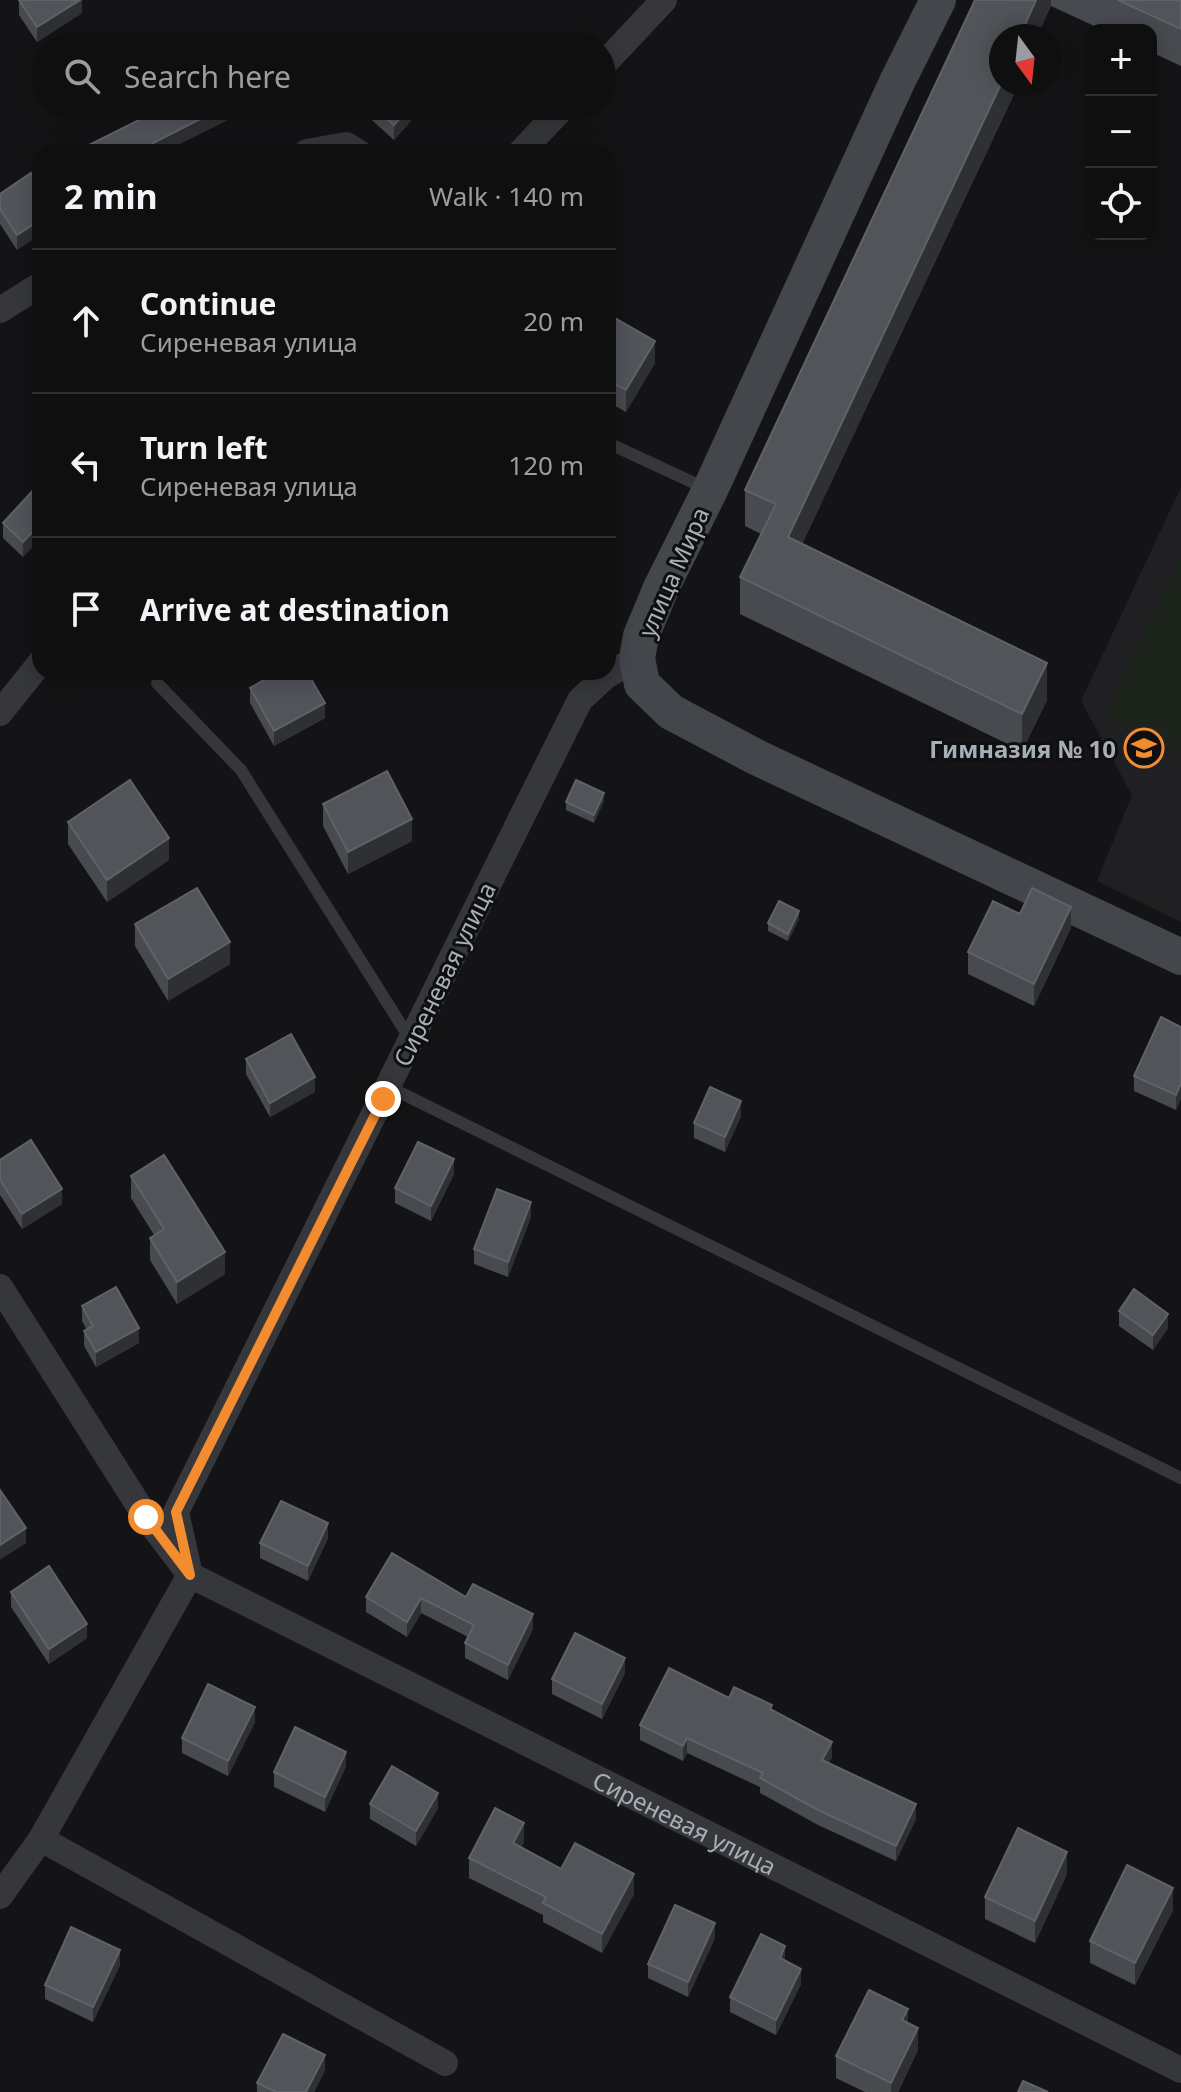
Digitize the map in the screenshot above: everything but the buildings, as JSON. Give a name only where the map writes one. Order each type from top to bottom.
[{"type":"street","points":[[616,51],[664,0]]},
{"type":"street","name":"улица Мира","points":[[938,0],[897,82],[710,490],[661,588],[641,636],[637,658],[642,684],[671,712],[756,757],[1181,957]]},
{"type":"street","points":[[528,144],[551,120]]},
{"type":"street","points":[[0,310],[32,290]]},
{"type":"street","name":"Сиреневая улица","points":[[616,670],[637,658]]},
{"type":"street","points":[[0,713],[32,673]]},
{"type":"street","name":"Сиреневая улица","points":[[190,1575],[176,1512],[580,700],[602,680]]},
{"type":"street","name":"Сиреневая улица","points":[[0,1287],[146,1517],[190,1575],[1181,2070]]},
{"type":"street","points":[[0,1896],[41,1839],[190,1575]]},
{"type":"street","points":[[41,1839],[445,2063]]},
{"type":"lane","points":[[616,447],[710,490]]},
{"type":"lane","points":[[157,683],[241,770],[410,1039]]},
{"type":"lane","points":[[389,1087],[1181,1478]]},
{"type":"shaded area","name":"Гимназия № 10","points":[[1181,487],[1181,922],[1097,881],[1132,795],[1081,701]]},
{"type":"shaded area","points":[[1181,559],[1181,755],[1104,718]]},
{"type":"place","name":"Гимназия № 10","points":[[1144,748]]},
{"type":"route","points":[[146,1517],[190,1575],[176,1512],[383,1099]]}]
